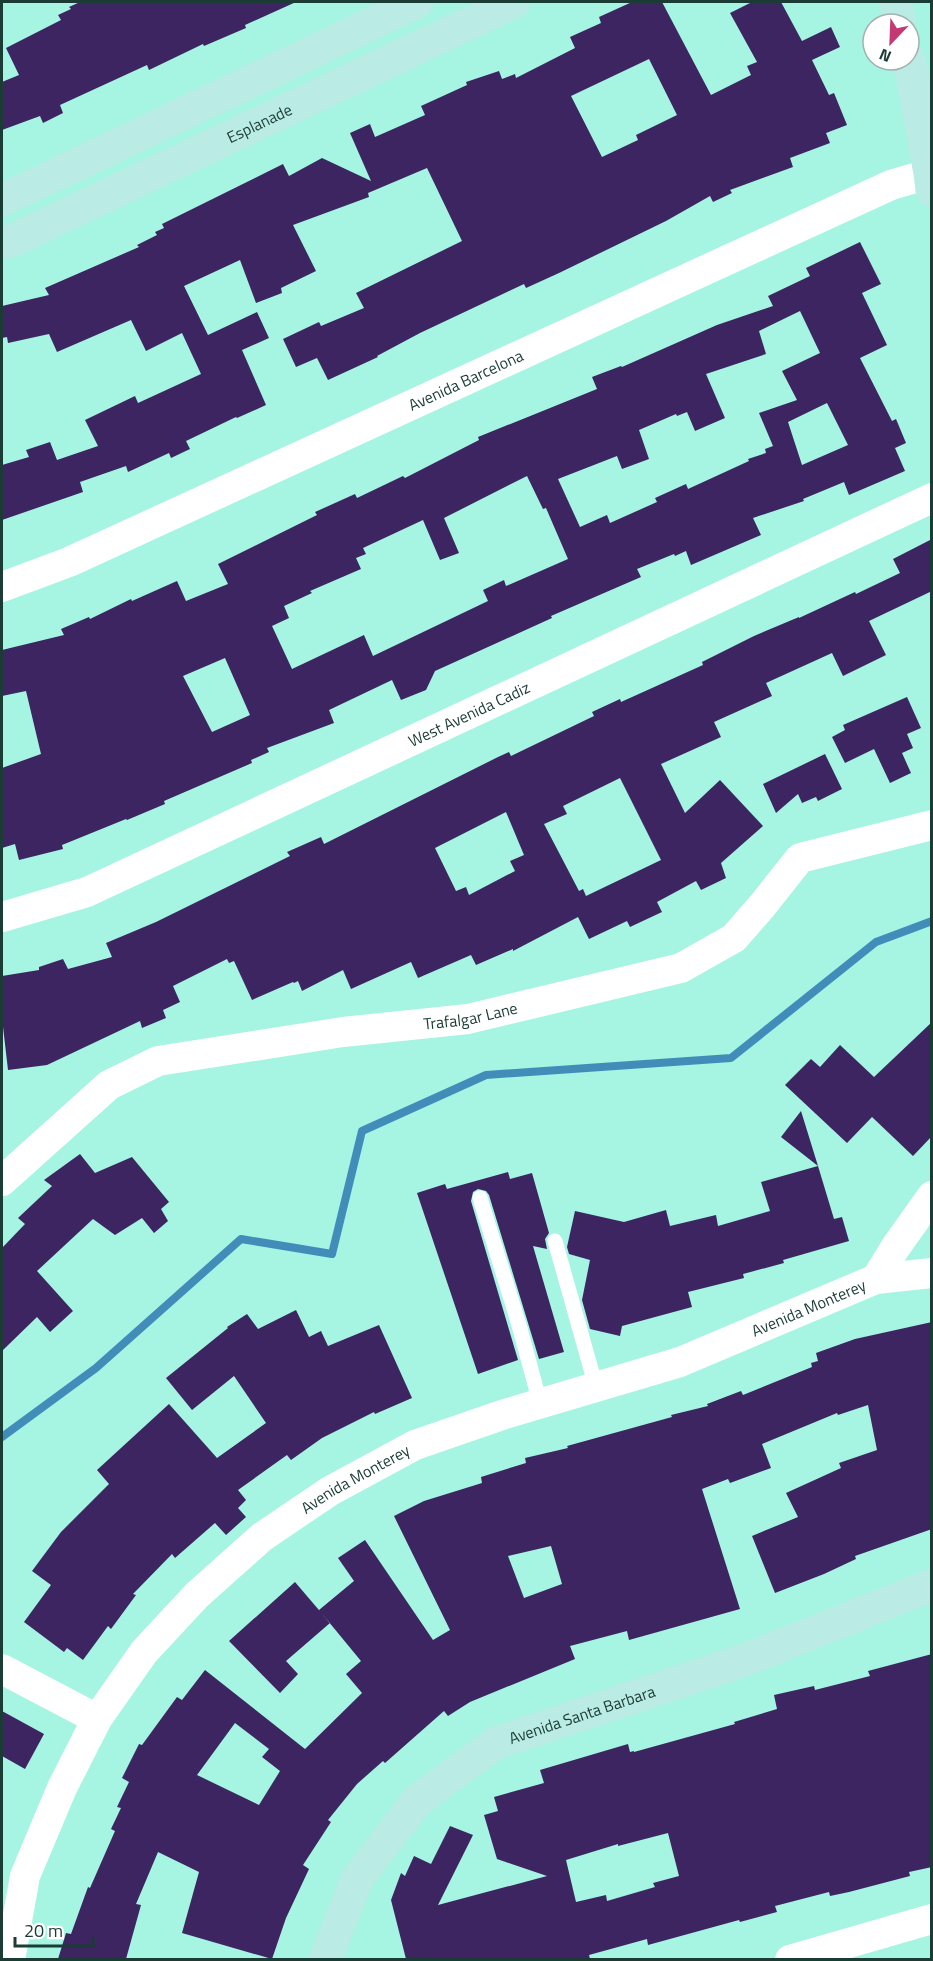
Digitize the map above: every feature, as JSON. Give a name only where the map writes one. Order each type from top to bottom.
[{"type":"street","points":[[2,200],[417,2]]},
{"type":"street","name":"Esplanade","points":[[5,233],[461,13],[514,2]]},
{"type":"street","points":[[911,72],[931,179]]},
{"type":"street","name":"Avenida Barcelona","points":[[2,587],[69,562],[891,185],[931,179]]},
{"type":"street","name":"West Avenida Cadiz","points":[[2,917],[87,892],[932,498]]},
{"type":"street","name":"Trafalgar Lane","points":[[2,1180],[109,1085],[158,1060],[343,1032],[468,1019],[681,968],[734,938],[800,858],[932,825]]},
{"type":"street","points":[[876,1279],[932,1196]]},
{"type":"street","name":"Avenida Monterey","points":[[10,1959],[13,1876],[97,1719],[144,1652],[197,1595],[262,1537],[330,1491],[415,1445],[540,1403],[680,1362],[876,1279],[932,1273]]},
{"type":"street","name":"Avenida Santa Barbara","points":[[325,1959],[357,1880],[418,1800],[496,1743],[742,1661],[918,1588],[932,1585]]},
{"type":"street","points":[[2,1669],[97,1719]]},
{"type":"street","points":[[790,1959],[932,1919]]},
{"type":"lane","points":[[480,1197],[540,1403]]},
{"type":"lane","points":[[555,1241],[596,1387]]},
{"type":"building","points":[[80,2],[296,2],[245,25],[246,28],[204,46],[203,44],[149,70],[147,65],[60,105],[63,113],[43,123],[40,116],[2,130],[2,82],[19,75],[6,48],[61,20],[58,15]]},
{"type":"building","points":[[632,2],[662,2],[711,95],[751,75],[747,66],[757,62],[730,13],[752,2],[781,2],[802,41],[831,27],[840,47],[812,60],[829,95],[834,93],[847,125],[826,133],[830,143],[790,158],[793,167],[730,190],[732,193],[713,202],[710,196],[666,221],[559,273],[526,288],[524,284],[328,380],[317,358],[296,367],[283,339],[319,322],[321,326],[364,308],[356,293],[462,241],[427,168],[368,193],[369,197],[293,225],[316,271],[281,288],[282,293],[256,303],[240,260],[184,286],[208,335],[257,312],[269,338],[242,350],[266,405],[186,441],[190,449],[171,458],[169,453],[128,472],[126,466],[80,482],[83,492],[2,520],[2,465],[29,457],[26,450],[50,442],[57,460],[98,446],[85,420],[135,396],[138,403],[201,374],[182,333],[146,351],[131,320],[57,352],[49,334],[8,343],[7,337],[2,338],[2,306],[49,295],[45,288],[139,247],[137,245],[157,235],[155,232],[164,228],[162,224],[283,164],[289,176],[322,158],[371,181],[350,133],[370,124],[375,137],[425,115],[421,106],[467,85],[466,82],[499,71],[502,79],[515,74],[516,78],[575,48],[570,37],[601,23],[599,17]],"holes":[[[649,59],[677,115],[636,135],[638,140],[602,157],[571,96]]]},
{"type":"building","points":[[860,242],[881,284],[862,293],[887,345],[860,358],[892,421],[896,419],[906,443],[895,448],[905,471],[849,495],[844,482],[803,499],[804,501],[753,518],[761,535],[691,565],[686,551],[637,569],[641,577],[551,616],[552,618],[435,671],[426,690],[401,700],[392,680],[329,710],[334,723],[267,748],[269,752],[251,760],[252,763],[164,801],[165,804],[62,845],[63,849],[19,860],[15,844],[2,848],[2,768],[41,754],[26,691],[2,696],[2,650],[64,635],[61,629],[89,617],[90,619],[131,599],[132,601],[177,581],[186,601],[228,584],[218,564],[317,515],[315,512],[355,494],[357,498],[403,476],[405,478],[479,440],[478,437],[597,389],[592,377],[622,367],[717,325],[773,306],[768,296],[810,276],[806,268]],"holes":[[[800,311],[820,353],[782,371],[797,400],[759,413],[773,446],[765,449],[766,453],[748,459],[749,461],[688,489],[686,484],[655,498],[657,502],[610,523],[607,515],[580,527],[558,479],[617,456],[622,469],[649,459],[639,430],[676,414],[677,416],[687,412],[695,431],[725,418],[706,374],[766,354],[759,331]],[[827,403],[848,445],[802,465],[788,422]],[[527,476],[543,509],[546,508],[568,559],[506,586],[504,580],[483,590],[488,601],[373,656],[364,635],[292,669],[272,626],[289,618],[284,606],[312,593],[310,591],[361,569],[356,558],[366,554],[363,548],[423,520],[440,560],[459,553],[444,518]],[[225,658],[250,715],[212,732],[183,676]]]},
{"type":"building","points":[[932,539],[932,591],[869,621],[886,655],[843,676],[832,653],[766,683],[772,696],[714,722],[721,737],[661,764],[685,813],[720,780],[763,826],[721,863],[726,878],[701,890],[696,881],[657,902],[662,912],[630,927],[627,921],[589,939],[578,917],[513,951],[513,949],[476,965],[471,955],[418,978],[411,962],[351,989],[343,970],[302,991],[298,981],[252,1000],[234,961],[229,963],[227,959],[173,986],[180,1002],[163,1010],[166,1018],[142,1028],[140,1021],[47,1065],[8,1070],[2,1018],[2,976],[39,970],[39,967],[63,959],[68,969],[112,957],[106,943],[156,922],[290,856],[287,852],[321,837],[324,844],[498,757],[509,752],[511,756],[594,716],[592,712],[620,699],[621,702],[703,665],[702,662],[754,636],[855,592],[856,594],[900,573],[893,559]],"holes":[[[620,778],[661,860],[586,896],[583,889],[579,891],[544,824],[567,814],[563,806]],[[506,812],[524,855],[510,861],[515,871],[469,895],[466,887],[456,891],[435,848]]]},
{"type":"building","points":[[907,697],[921,728],[907,734],[913,748],[902,753],[911,773],[890,783],[874,749],[845,763],[832,737],[845,730],[843,725]]},
{"type":"building","points":[[825,754],[842,789],[818,801],[816,797],[802,803],[798,794],[776,813],[763,784]]},
{"type":"building","points":[[932,1022],[932,1136],[913,1156],[872,1117],[847,1143],[785,1085],[811,1059],[820,1067],[840,1045],[874,1077]]},
{"type":"building","points":[[801,1111],[818,1166],[781,1137]]},
{"type":"building","points":[[80,1154],[95,1173],[132,1157],[169,1202],[161,1209],[168,1221],[154,1233],[142,1218],[115,1235],[93,1219],[37,1271],[73,1311],[50,1332],[37,1317],[2,1351],[2,1248],[25,1224],[18,1218],[52,1186],[44,1180]]},
{"type":"building","points":[[818,1166],[834,1219],[842,1217],[849,1241],[743,1274],[744,1278],[688,1292],[692,1307],[622,1326],[620,1336],[590,1329],[582,1300],[590,1260],[569,1254],[567,1247],[575,1211],[624,1222],[666,1210],[670,1226],[716,1215],[718,1226],[770,1211],[761,1182]]},
{"type":"building","points":[[508,1172],[510,1179],[532,1173],[549,1233],[545,1239],[547,1249],[533,1246],[564,1352],[539,1359],[489,1195],[486,1191],[478,1189],[473,1192],[471,1201],[518,1360],[478,1374],[417,1193],[445,1184],[447,1189]]},
{"type":"building","points":[[296,1310],[309,1337],[321,1331],[328,1346],[379,1325],[412,1398],[375,1414],[374,1412],[322,1438],[291,1460],[287,1455],[238,1490],[246,1500],[238,1508],[246,1517],[226,1535],[215,1523],[175,1558],[172,1554],[133,1594],[136,1595],[111,1629],[108,1626],[83,1660],[67,1648],[64,1652],[24,1622],[51,1585],[32,1571],[61,1532],[109,1484],[97,1470],[169,1404],[217,1458],[266,1423],[234,1376],[192,1410],[166,1378],[227,1327],[247,1314],[258,1329]]},
{"type":"building","points":[[932,1322],[932,1529],[855,1556],[856,1559],[824,1574],[775,1593],[752,1536],[798,1517],[786,1493],[841,1468],[839,1463],[877,1450],[868,1405],[838,1415],[837,1413],[762,1444],[771,1468],[730,1483],[728,1479],[702,1489],[740,1609],[629,1640],[627,1631],[570,1646],[575,1659],[470,1702],[448,1716],[444,1711],[385,1763],[383,1761],[357,1784],[328,1820],[331,1822],[303,1865],[309,1869],[286,1918],[272,1959],[182,1933],[199,1872],[158,1852],[136,1904],[141,1905],[126,1959],[58,1959],[66,1933],[71,1934],[88,1887],[90,1888],[115,1831],[111,1829],[121,1808],[117,1807],[129,1782],[122,1778],[139,1744],[142,1745],[177,1697],[182,1700],[205,1670],[305,1749],[362,1693],[346,1674],[361,1661],[319,1610],[354,1581],[338,1558],[365,1540],[433,1640],[450,1630],[394,1516],[424,1501],[482,1483],[481,1477],[526,1463],[525,1458],[568,1448],[567,1446],[708,1406],[707,1404],[741,1391],[743,1395],[812,1367],[811,1363],[818,1361],[816,1353],[855,1339]],"holes":[[[551,1546],[562,1584],[524,1598],[508,1556]],[[235,1723],[269,1749],[262,1757],[280,1771],[259,1805],[197,1775]]]},
{"type":"building","points":[[295,1582],[330,1623],[286,1661],[298,1674],[280,1693],[229,1641]]},
{"type":"building","points":[[932,1654],[932,1867],[909,1872],[910,1876],[849,1892],[830,1896],[829,1892],[775,1906],[777,1912],[740,1922],[739,1920],[648,1945],[647,1939],[589,1955],[590,1959],[406,1959],[391,1900],[401,1873],[405,1876],[414,1856],[431,1864],[450,1826],[473,1835],[438,1905],[547,1876],[497,1859],[484,1815],[498,1811],[494,1797],[544,1783],[540,1770],[628,1744],[630,1752],[634,1752],[735,1724],[734,1722],[777,1709],[774,1695],[814,1686],[815,1690],[870,1676],[868,1671]],"holes":[[[668,1833],[679,1876],[653,1883],[655,1887],[607,1901],[606,1895],[576,1902],[566,1860],[618,1844],[618,1846]]]},
{"type":"building","points":[[2,1711],[44,1734],[25,1769],[2,1756]]},
{"type":"waterway","points":[[2,1437],[96,1368],[241,1239],[332,1254],[362,1131],[486,1075],[731,1058],[876,942],[932,921]]}]
